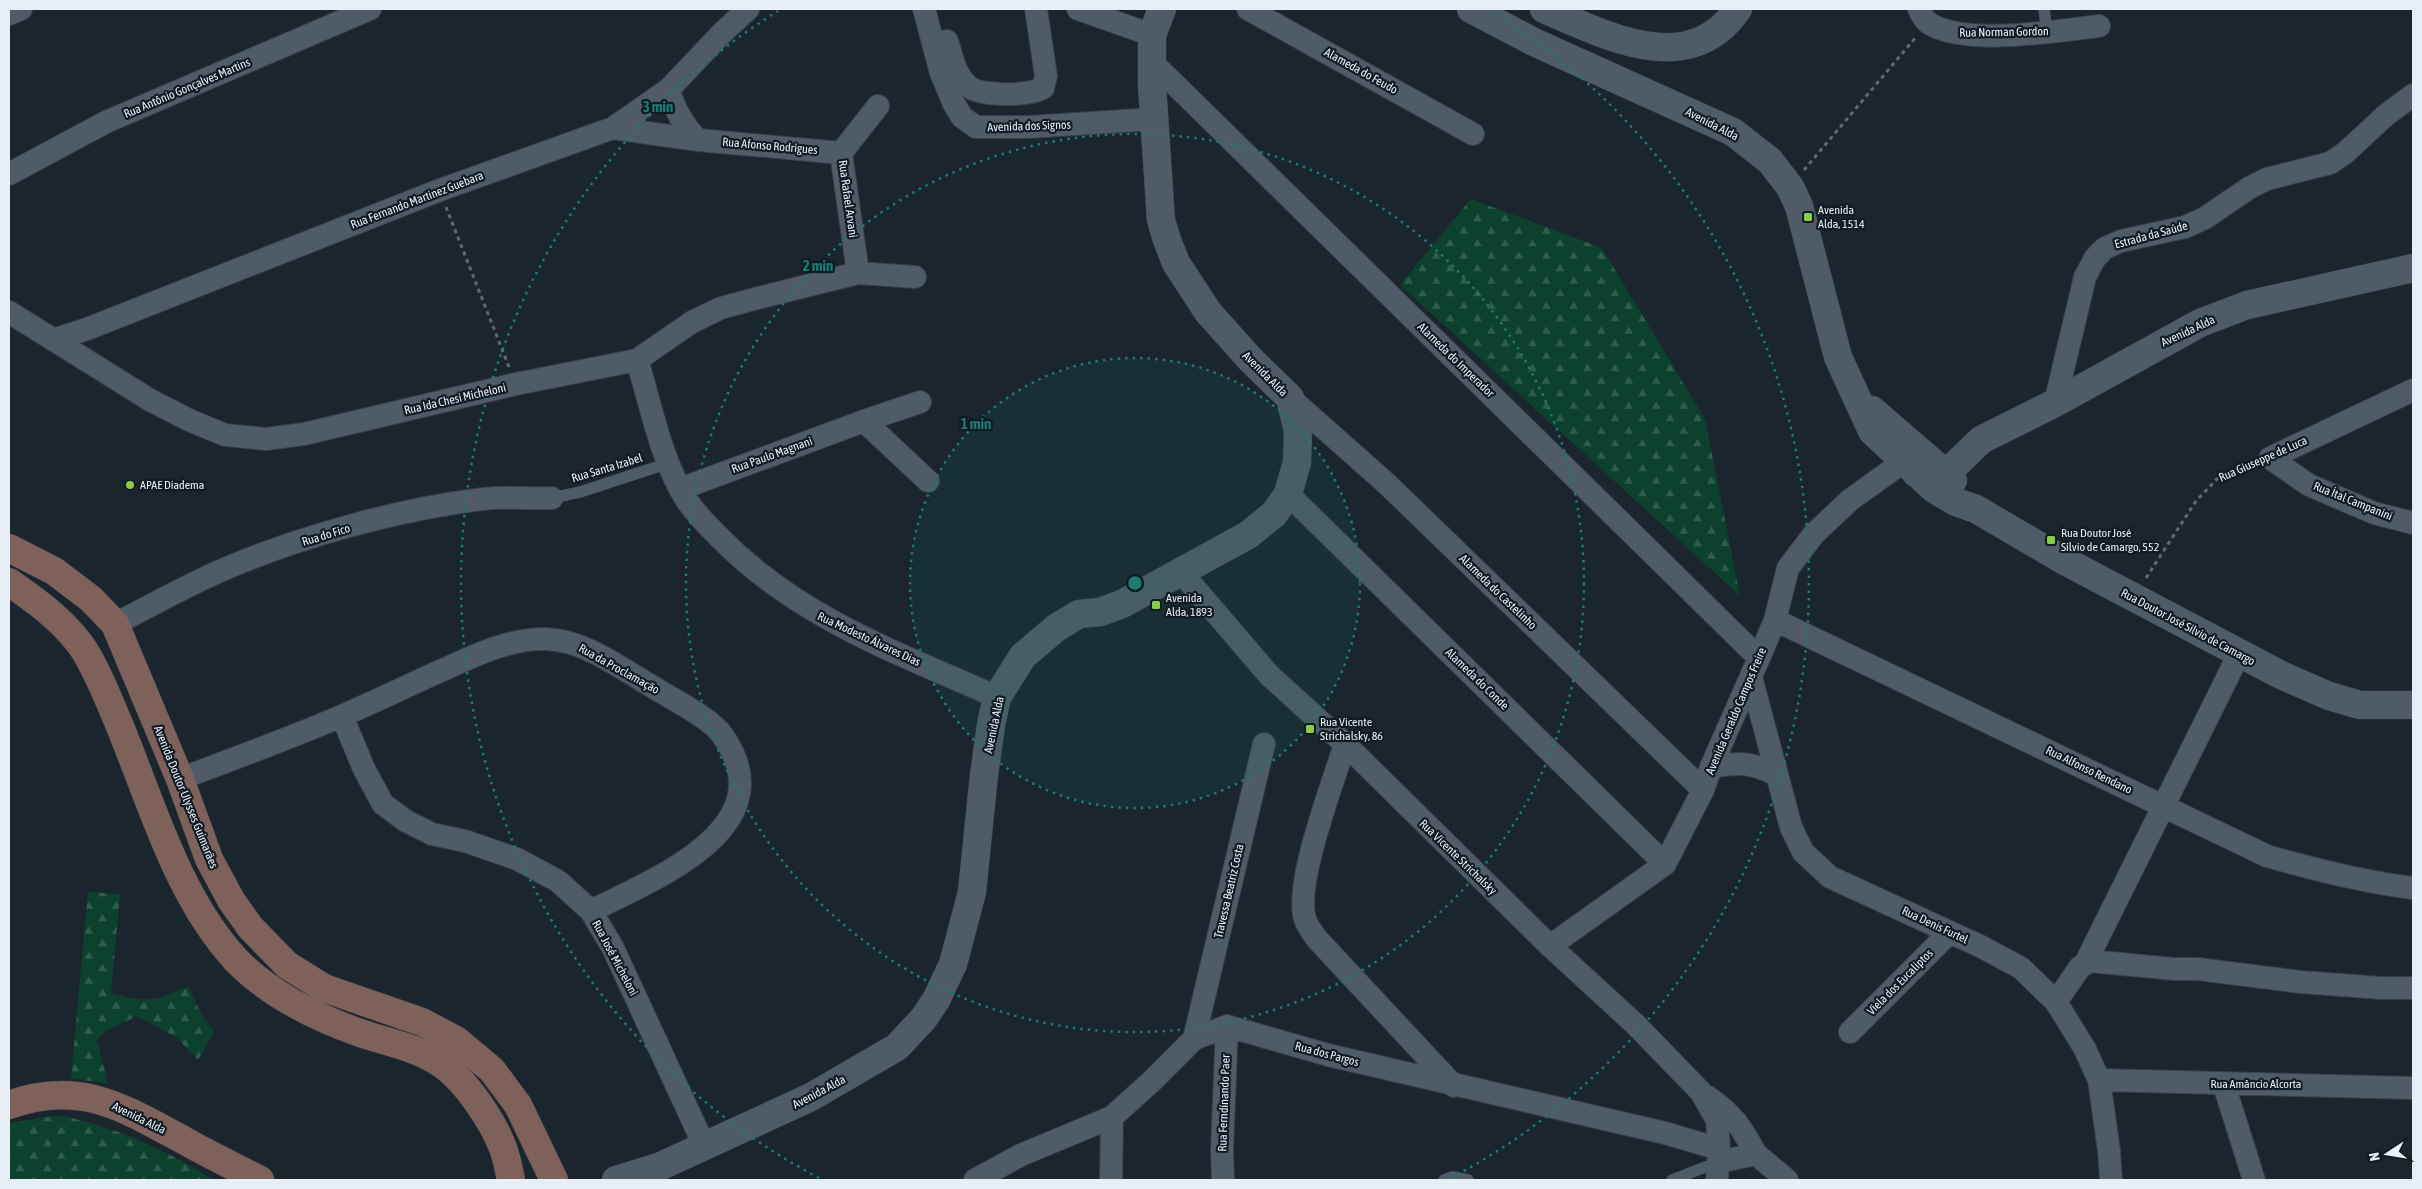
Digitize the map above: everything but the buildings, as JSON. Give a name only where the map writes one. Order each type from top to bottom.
[{"type":"main road","name":"Avenida Doutor Ulysses Guimarães","points":[[9,548],[54,572],[92,599],[115,624],[180,779],[209,859],[231,900],[250,927],[286,965],[324,988],[422,1022],[456,1040],[492,1070],[518,1105],[554,1180]]},
{"type":"main road","points":[[9,582],[46,607],[80,645],[111,704],[183,882],[208,925],[237,961],[272,991],[311,1014],[364,1034],[410,1047],[444,1066],[474,1098],[503,1148],[512,1180]]},
{"type":"main road","name":"Avenida Alda","points":[[9,1105],[33,1096],[70,1094],[106,1102],[133,1112],[260,1180]]},
{"type":"street","points":[[9,14],[21,9]]},
{"type":"street","name":"Rua Antônio Gonçalves Martins","points":[[9,174],[106,122],[370,9]]},
{"type":"street","points":[[720,9],[722,33]]},
{"type":"street","name":"Rua Fernando Martinez Guebara","points":[[53,340],[87,329],[440,190],[613,128],[670,89],[722,33],[748,9]]},
{"type":"street","name":"Avenida dos Signos","points":[[924,9],[941,73],[954,104],[962,117],[976,127],[1028,127],[1154,120]]},
{"type":"street","points":[[938,9],[955,68],[968,87],[991,94],[1034,93],[1043,88],[1046,76],[1036,9]]},
{"type":"street","points":[[1078,9],[1152,35]]},
{"type":"street","name":"Avenida Alda","points":[[616,1180],[664,1173],[704,1146],[811,1098],[898,1047],[936,1000],[953,964],[972,892],[991,725],[998,697],[1023,656],[1056,628],[1079,614],[1100,612],[1122,604],[1248,535],[1274,514],[1288,494],[1297,462],[1298,431],[1290,398],[1250,359],[1208,312],[1176,263],[1161,220],[1154,120],[1152,35],[1162,9]]},
{"type":"street","name":"Alameda do Feudo","points":[[1248,9],[1473,134]]},
{"type":"street","name":"Avenida Alda","points":[[1470,9],[1536,43],[1733,132],[1770,160],[1790,187],[1799,206],[1838,357],[1860,401],[1872,431],[1912,461],[1934,488],[1956,502],[1976,508]]},
{"type":"street","points":[[1544,9],[1603,34],[1671,49],[1701,43],[1729,21],[1738,9]]},
{"type":"street","name":"Rua Norman Gordon","points":[[1923,16],[1956,34],[2047,32],[2098,26]]},
{"type":"street","name":"Alameda do Imperador","points":[[1152,62],[1755,668]]},
{"type":"street","points":[[670,89],[678,115],[698,140]]},
{"type":"street","name":"Estrada da Saúde","points":[[2055,403],[2085,277],[2095,258],[2105,248],[2121,241],[2185,227],[2205,218],[2249,188],[2266,179],[2330,163],[2345,153],[2386,115],[2413,95]]},
{"type":"street","name":"Rua Rafael Arvani","points":[[858,273],[841,153],[878,106]]},
{"type":"street","name":"Rua Afonso Rodrigues","points":[[613,128],[698,140],[841,153]]},
{"type":"street","name":"Avenida Alda","points":[[1912,461],[1981,440],[2055,403],[2192,327],[2240,308],[2413,268]]},
{"type":"street","name":"Rua Ida Chesi Micheloni","points":[[9,312],[143,396],[190,420],[225,435],[258,438],[304,434],[516,384],[637,360],[692,322],[721,308],[858,273],[916,277]]},
{"type":"street","name":"Rua Modesto Álvares Dias","points":[[637,360],[669,463],[680,489],[697,515],[736,555],[812,612],[851,633],[998,697]]},
{"type":"street","name":"Rua Giuseppe de Luca","points":[[2270,458],[2413,390]]},
{"type":"street","name":"Alameda do Castelinho","points":[[1290,398],[1387,484],[1703,790]]},
{"type":"street","name":"Rua Paulo Magnani","points":[[680,489],[920,402]]},
{"type":"street","points":[[864,421],[928,481]]},
{"type":"street","name":"Avenida Alda","points":[[1947,473],[1981,440]]},
{"type":"street","name":"Rua Ítal Campanini","points":[[2270,458],[2309,485],[2374,513],[2413,524]]},
{"type":"street","name":"Avenida Alda","points":[[1912,461],[1947,473],[1976,508]]},
{"type":"street","name":"Avenida Geraldo Campos Freire","points":[[1550,946],[1665,864],[1703,790],[1711,767],[1775,620],[1788,568],[1814,534],[1850,500],[1912,461]]},
{"type":"street","name":"Alameda do Conde","points":[[1288,494],[1665,864]]},
{"type":"street","name":"Rua do Fico","points":[[115,624],[176,592],[222,571],[286,547],[343,529],[413,512],[483,499],[552,498]]},
{"type":"street","name":"Rua Doutor José Silvio de Camargo","points":[[1976,508],[2063,560],[2134,598],[2239,654],[2321,692],[2360,706],[2413,706]]},
{"type":"street","name":"Rua Vicente Strichalsky","points":[[1180,571],[1269,674],[1345,744],[1550,946],[1635,1024],[1701,1092],[1716,1120],[1718,1164]]},
{"type":"street","name":"Rua Alfonso Rendano","points":[[1775,620],[2267,856],[2344,878],[2413,888]]},
{"type":"street","name":"Rua da Proclamação","points":[[180,779],[342,716],[485,651],[519,641],[544,639],[568,641],[694,711],[723,734],[738,765],[741,795],[726,826],[695,855],[591,911]]},
{"type":"street","points":[[2056,1002],[2080,967],[2086,962],[2239,654]]},
{"type":"street","name":"Rua Denis Furtel","points":[[1755,668],[1777,776],[1791,827],[1803,852],[1830,877],[1950,932],[2021,968],[2056,1002],[2085,1049],[2099,1080],[2110,1151],[2111,1180]]},
{"type":"street","name":"Rua José Micheloni","points":[[342,716],[364,769],[383,804],[406,821],[432,834],[465,841],[517,859],[558,881],[591,911],[613,948],[704,1146]]},
{"type":"street","name":"Travessa Beatriz Costa","points":[[1194,1038],[1264,744]]},
{"type":"street","points":[[1345,744],[1307,869],[1302,900],[1305,921],[1317,939],[1454,1086]]},
{"type":"street","points":[[1711,767],[1747,763],[1758,766],[1777,776]]},
{"type":"street","name":"Viela dos Eucaliptos","points":[[1850,1032],[1950,932]]},
{"type":"street","points":[[2086,962],[2198,969],[2339,985],[2413,988]]},
{"type":"street","points":[[975,1180],[1021,1155],[1112,1117],[1152,1081],[1194,1038],[1227,1026]]},
{"type":"street","name":"Rua dos Pargos","points":[[1227,1026],[1328,1055],[1454,1086],[1665,1133],[1718,1164]]},
{"type":"street","name":"Rua Ferndinando Paer","points":[[1223,1180],[1222,1149],[1227,1026]]},
{"type":"street","name":"Rua Amâncio Alcorta","points":[[2099,1080],[2224,1085],[2278,1084],[2413,1088]]},
{"type":"street","points":[[2224,1085],[2254,1180]]},
{"type":"street","points":[[1701,1092],[1730,1112],[1744,1130],[1756,1154],[1787,1180]]},
{"type":"street","points":[[1111,1180],[1112,1117]]},
{"type":"street","points":[[1718,1164],[1756,1154]]},
{"type":"lane","points":[[2044,9],[2047,32]]},
{"type":"lane","name":"Rua Santa Izabel","points":[[552,498],[580,492],[669,463]]},
{"type":"lane","points":[[1672,1180],[1718,1164]]},
{"type":"lane","points":[[1444,1180],[1452,1177],[1468,1180]]},
{"type":"path","points":[[1790,187],[1923,16]]},
{"type":"path","points":[[440,190],[516,384]]},
{"type":"path","name":"Rua Giuseppe de Luca","points":[[2134,598],[2196,501],[2217,479],[2270,458]]},
{"type":"green space","points":[[1471,199],[1602,248],[1705,419],[1740,596],[1400,285]]},
{"type":"green space","points":[[88,891],[120,895],[111,993],[133,998],[151,999],[159,998],[188,986],[201,1014],[214,1032],[198,1060],[177,1038],[137,1016],[108,1030],[97,1039],[108,1084],[71,1078]]},
{"type":"green space","points":[[59,1115],[121,1133],[159,1149],[214,1180],[9,1180],[9,1123]]},
{"type":"place","name":"Avenida Alda, 1514","points":[[1808,217]]},
{"type":"place","name":"APAE Diadema","points":[[130,485]]},
{"type":"place","name":"Rua Doutor José Sílvio de Camargo, 552","points":[[2051,540]]},
{"type":"place","name":"Avenida Alda, 1893","points":[[1156,605]]},
{"type":"place","name":"Rua Vicente Strichalsky, 86","points":[[1310,729]]}]
